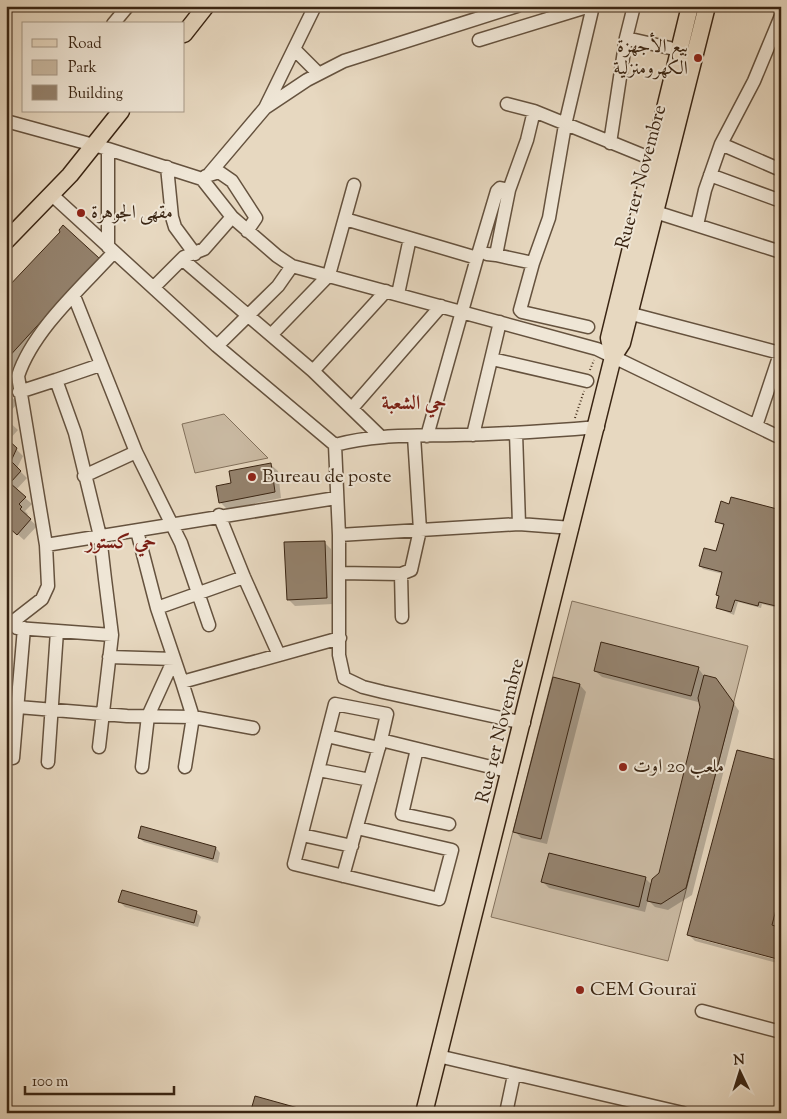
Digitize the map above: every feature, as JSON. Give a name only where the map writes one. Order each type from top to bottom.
[{"type":"main road","points":[[185,33],[206,6]]},
{"type":"main road","name":"Rue 1er Novembre","points":[[424,1113],[524,723],[614,357],[622,343],[646,209],[652,159],[690,6]]},
{"type":"main road","name":"Rue 1er Novembre","points":[[614,357],[609,338],[707,6]]},
{"type":"main road","points":[[6,241],[102,148],[120,112]]},
{"type":"street","points":[[115,22],[128,6]]},
{"type":"street","points":[[206,176],[265,108],[315,6]]},
{"type":"street","points":[[265,108],[318,73],[353,57],[517,6]]},
{"type":"street","points":[[479,40],[591,6],[565,125],[549,218],[533,263],[520,310],[588,327]]},
{"type":"street","points":[[610,143],[626,38],[634,6]]},
{"type":"street","points":[[697,226],[710,175],[721,144],[742,107],[780,22]]},
{"type":"street","points":[[626,38],[670,48]]},
{"type":"street","points":[[295,50],[318,73]]},
{"type":"street","points":[[506,104],[534,111],[652,159]]},
{"type":"street","points":[[496,255],[509,190],[527,140],[534,111]]},
{"type":"street","points":[[6,121],[167,167],[206,176],[222,173],[229,177],[254,214],[256,221],[247,231]]},
{"type":"street","points":[[721,144],[781,170]]},
{"type":"street","points":[[7,627],[42,598],[48,586],[46,545],[18,376],[23,360],[42,334],[111,249],[102,148]]},
{"type":"street","points":[[167,167],[172,217],[175,227],[195,254]]},
{"type":"street","points":[[710,175],[781,201]]},
{"type":"street","points":[[206,176],[232,217],[277,256],[292,266],[597,349],[781,438]]},
{"type":"street","points":[[271,335],[329,276],[354,185]]},
{"type":"street","points":[[427,436],[449,365],[461,311],[477,255],[497,191],[500,188],[509,190]]},
{"type":"street","points":[[52,195],[217,346],[335,445],[339,535],[339,655],[344,678],[363,687],[524,723]]},
{"type":"street","points":[[646,209],[781,252]]},
{"type":"street","points":[[154,287],[182,259],[204,249],[232,217]]},
{"type":"street","points":[[344,219],[477,255],[496,255],[533,263]]},
{"type":"street","points":[[313,371],[392,292],[410,238]]},
{"type":"street","points":[[182,259],[313,371],[353,407],[380,436]]},
{"type":"street","points":[[217,346],[278,286],[292,266]]},
{"type":"street","points":[[74,296],[136,452],[172,524],[209,625]]},
{"type":"street","points":[[353,407],[441,306]]},
{"type":"street","points":[[628,313],[780,352],[756,426]]},
{"type":"street","points":[[473,435],[500,322]]},
{"type":"street","points":[[492,360],[587,381]]},
{"type":"street","points":[[20,392],[100,364]]},
{"type":"street","points":[[56,380],[75,433],[100,536],[112,635],[99,747]]},
{"type":"street","points":[[335,445],[362,438],[380,436],[473,435],[598,427]]},
{"type":"street","points":[[516,433],[519,524]]},
{"type":"street","points":[[339,573],[401,574],[411,570],[420,530],[414,436]]},
{"type":"street","points":[[84,476],[136,452]]},
{"type":"street","points":[[46,545],[137,531],[219,515],[336,498]]},
{"type":"street","points":[[219,515],[244,578],[279,655]]},
{"type":"street","points":[[339,535],[519,524],[572,528]]},
{"type":"street","points":[[137,531],[156,608],[192,717],[185,767]]},
{"type":"street","points":[[401,574],[402,617]]},
{"type":"street","points":[[156,608],[244,578]]},
{"type":"street","points":[[7,627],[112,635]]},
{"type":"street","points":[[13,758],[12,706],[24,628]]},
{"type":"street","points":[[48,762],[57,631]]},
{"type":"street","points":[[182,682],[340,638]]},
{"type":"street","points":[[109,657],[174,659]]},
{"type":"street","points":[[142,767],[148,716],[174,659]]},
{"type":"street","points":[[343,876],[358,828],[387,714],[335,704],[294,864],[343,876],[439,899],[452,850],[358,828]]},
{"type":"street","points":[[12,706],[103,714],[192,717],[254,728]]},
{"type":"street","points":[[327,736],[417,749],[511,772]]},
{"type":"street","points":[[417,749],[402,814],[449,824]]},
{"type":"street","points":[[319,770],[370,780]]},
{"type":"street","points":[[302,834],[352,846]]},
{"type":"street","points":[[702,1011],[781,1032]]},
{"type":"street","points":[[438,1056],[659,1109],[683,1113]]},
{"type":"street","points":[[506,1113],[514,1075]]},
{"type":"green space","points":[[224,414],[268,458],[195,473],[182,424]]},
{"type":"green space","name":"ملعب 20 اوت","points":[[572,601],[748,646],[668,961],[491,917]]},
{"type":"building","points":[[63,225],[99,258],[6,360],[6,289],[60,232],[59,230]]},
{"type":"building","points":[[6,438],[17,448],[11,461],[21,471],[10,483],[26,497],[19,504],[22,507],[20,509],[31,519],[17,535],[6,525]]},
{"type":"building","name":"Bureau de poste","points":[[271,463],[275,492],[219,503],[216,486],[231,483],[229,471]]},
{"type":"building","points":[[731,497],[781,510],[781,602],[777,601],[776,606],[759,602],[758,606],[735,600],[731,612],[716,608],[719,596],[716,595],[722,572],[699,566],[704,548],[716,551],[724,524],[715,522],[721,501],[729,504]]},
{"type":"building","points":[[325,541],[327,598],[287,600],[284,542]]},
{"type":"building","points":[[601,642],[699,667],[691,696],[594,671]]},
{"type":"building","points":[[704,675],[716,678],[734,703],[686,888],[661,904],[647,901],[652,879],[659,873],[700,707],[698,698]]},
{"type":"building","points":[[553,677],[580,684],[541,839],[513,832]]},
{"type":"building","points":[[737,750],[781,761],[781,903],[778,902],[772,925],[781,928],[781,960],[687,935]]},
{"type":"building","points":[[141,826],[216,847],[213,859],[138,838]]},
{"type":"building","points":[[549,853],[646,877],[639,907],[541,882]]},
{"type":"building","points":[[122,890],[197,911],[194,923],[118,902]]},
{"type":"building","points":[[255,1096],[316,1113],[261,1113],[251,1110]]},
{"type":"place","name":"بيع الأجهزة الكهرومنزلية","points":[[698,58]]},
{"type":"place","name":"مقهى الجوهرة","points":[[81,213]]},
{"type":"place","name":"Bureau de poste","points":[[252,477]]},
{"type":"place","name":"ملعب 20 اوت","points":[[623,767]]},
{"type":"place","name":"CEM Gouraï","points":[[580,990]]},
{"type":"district","name":"حي الشعبة","points":[[414,404]]},
{"type":"district","name":"حي كستور","points":[[121,543]]}]
